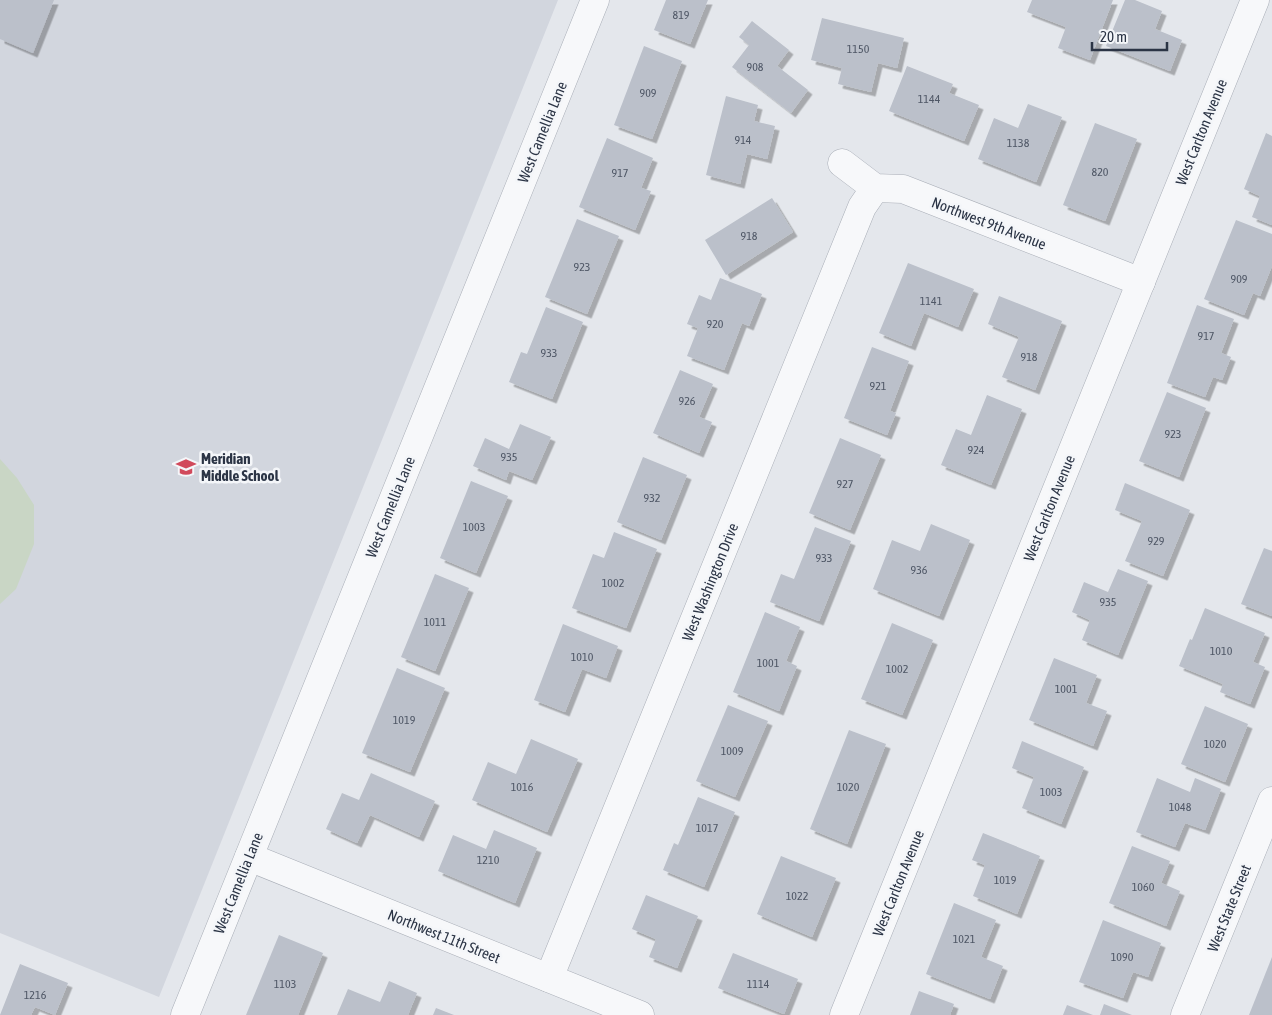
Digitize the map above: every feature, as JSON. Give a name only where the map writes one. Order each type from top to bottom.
[{"type":"street","name":"West Camellia Lane","points":[[185,1015],[595,0]]},
{"type":"street","name":"West Carlton Avenue","points":[[844,1015],[1255,0]]},
{"type":"street","points":[[842,163],[875,188]]},
{"type":"street","name":"Northwest 9th Avenue","points":[[875,188],[903,189],[1141,282]]},
{"type":"street","name":"West Washington Drive","points":[[549,978],[862,207],[875,188]]},
{"type":"street","name":"West State Street","points":[[1185,1015],[1272,802]]},
{"type":"street","name":"Northwest 11th Street","points":[[249,857],[640,1015]]},
{"type":"shaded area","name":"Meridian Middle School","points":[[0,0],[558,0],[159,997],[0,933]]},
{"type":"green space","points":[[0,459],[17,478],[34,505],[34,544],[16,589],[0,604]]},
{"type":"building","points":[[0,0],[54,0],[33,53],[0,39]]},
{"type":"building","points":[[666,0],[708,0],[690,44],[654,30]]},
{"type":"building","points":[[1032,0],[1113,0],[1090,60],[1058,48],[1066,27],[1027,12]]},
{"type":"building","points":[[1125,0],[1135,0],[1162,11],[1155,29],[1182,40],[1170,71],[1106,46]]},
{"type":"building","points":[[822,18],[904,38],[897,68],[878,63],[871,92],[838,84],[842,68],[811,60]]},
{"type":"building","points":[[752,21],[789,50],[777,66],[808,90],[791,113],[732,67],[749,45],[739,37]]},
{"type":"building","points":[[644,46],[682,61],[652,139],[614,125]]},
{"type":"building","points":[[907,66],[953,84],[949,93],[979,105],[964,141],[889,111]]},
{"type":"building","points":[[726,96],[758,105],[754,121],[775,126],[767,159],[747,154],[740,184],[706,175]]},
{"type":"building","points":[[1028,104],[1062,117],[1036,182],[978,159],[994,118],[1018,128]]},
{"type":"building","points":[[1095,123],[1137,139],[1105,221],[1063,205]]},
{"type":"building","points":[[1266,133],[1272,136],[1272,225],[1252,217],[1260,196],[1244,189]]},
{"type":"building","points":[[607,138],[653,158],[641,188],[651,191],[635,230],[579,207]]},
{"type":"building","points":[[772,198],[793,232],[726,275],[705,240]]},
{"type":"building","points":[[577,219],[619,236],[587,314],[545,297]]},
{"type":"building","points":[[1236,220],[1272,234],[1272,266],[1260,296],[1253,293],[1244,315],[1204,299]]},
{"type":"building","points":[[908,263],[974,289],[958,327],[924,313],[911,346],[879,333]]},
{"type":"building","points":[[720,278],[762,294],[749,326],[742,323],[724,370],[687,356],[698,328],[687,324],[699,295],[711,300]]},
{"type":"building","points":[[999,296],[1062,321],[1035,390],[1002,377],[1019,337],[988,324]]},
{"type":"building","points":[[1197,305],[1234,319],[1221,353],[1231,357],[1222,380],[1213,377],[1205,397],[1167,383]]},
{"type":"building","points":[[546,307],[583,322],[552,399],[509,382],[521,352],[527,354]]},
{"type":"building","points":[[872,347],[909,361],[890,411],[896,413],[887,435],[844,418]]},
{"type":"building","points":[[680,370],[713,384],[699,417],[712,422],[699,453],[653,433]]},
{"type":"building","points":[[1167,392],[1206,408],[1179,477],[1139,461]]},
{"type":"building","points":[[987,395],[1022,409],[991,485],[941,465],[956,429],[971,435]]},
{"type":"building","points":[[520,424],[551,437],[532,480],[509,471],[506,480],[473,466],[485,438],[509,449]]},
{"type":"building","points":[[840,438],[881,455],[850,530],[809,513]]},
{"type":"building","points":[[643,457],[687,475],[661,540],[617,522]]},
{"type":"building","points":[[471,481],[508,496],[476,573],[440,558]]},
{"type":"building","points":[[1125,483],[1190,510],[1163,576],[1125,561],[1142,521],[1115,510]]},
{"type":"building","points":[[931,524],[970,540],[939,616],[873,589],[892,540],[920,551]]},
{"type":"building","points":[[815,527],[851,541],[819,621],[770,602],[781,574],[794,579]]},
{"type":"building","points":[[614,532],[657,549],[626,628],[572,608],[593,554],[604,558]]},
{"type":"building","points":[[1264,548],[1272,551],[1272,616],[1241,604]]},
{"type":"building","points":[[1118,569],[1148,581],[1118,655],[1082,640],[1090,620],[1072,612],[1084,582],[1108,592]]},
{"type":"building","points":[[435,574],[469,588],[435,671],[401,657]]},
{"type":"building","points":[[1205,608],[1265,633],[1253,662],[1265,667],[1250,704],[1220,692],[1223,684],[1179,666]]},
{"type":"building","points":[[765,612],[800,627],[786,661],[797,666],[779,711],[733,692]]},
{"type":"building","points":[[892,623],[933,640],[902,715],[861,699]]},
{"type":"building","points":[[563,624],[618,646],[606,678],[582,669],[565,712],[534,700]]},
{"type":"building","points":[[1054,658],[1097,675],[1086,703],[1107,711],[1093,746],[1029,720]]},
{"type":"building","points":[[397,668],[445,688],[410,772],[362,753]]},
{"type":"building","points":[[728,705],[768,721],[735,797],[696,781]]},
{"type":"building","points":[[1205,706],[1248,724],[1225,782],[1181,764]]},
{"type":"building","points":[[849,730],[886,744],[847,844],[810,829]]},
{"type":"building","points":[[531,739],[578,759],[547,832],[472,800],[488,762],[516,774]]},
{"type":"building","points":[[1022,741],[1084,767],[1061,824],[1022,808],[1034,777],[1012,768]]},
{"type":"building","points":[[371,773],[435,801],[419,837],[370,815],[357,843],[326,829],[342,793],[359,800]]},
{"type":"building","points":[[1157,778],[1190,792],[1195,778],[1221,789],[1205,830],[1185,823],[1175,847],[1136,832]]},
{"type":"building","points":[[698,797],[735,812],[704,887],[663,870],[674,843],[678,845]]},
{"type":"building","points":[[494,830],[537,848],[515,903],[438,871],[453,835],[486,849]]},
{"type":"building","points":[[983,833],[1040,856],[1017,914],[973,896],[985,865],[972,860]]},
{"type":"building","points":[[1132,846],[1170,861],[1161,883],[1180,891],[1166,926],[1109,903]]},
{"type":"building","points":[[781,856],[836,878],[812,937],[757,914]]},
{"type":"building","points":[[646,895],[698,916],[677,968],[649,957],[656,939],[632,929]]},
{"type":"building","points":[[954,903],[996,920],[981,957],[1003,966],[990,999],[926,974]]},
{"type":"building","points":[[1103,920],[1161,943],[1148,977],[1133,972],[1123,998],[1079,982]]},
{"type":"building","points":[[279,935],[323,953],[298,1015],[246,1015]]},
{"type":"building","points":[[733,953],[798,979],[784,1014],[718,988]]},
{"type":"building","points":[[1272,957],[1272,1015],[1249,1015]]},
{"type":"building","points":[[20,964],[68,983],[55,1015],[35,1007],[31,1015],[0,1015]]},
{"type":"building","points":[[389,981],[417,993],[408,1015],[337,1015],[348,989],[380,1002]]},
{"type":"building","points":[[919,991],[954,1004],[950,1015],[910,1015]]},
{"type":"building","points":[[1104,1004],[1132,1015],[1100,1015]]},
{"type":"building","points":[[1067,1005],[1093,1015],[1063,1015]]},
{"type":"building","points":[[436,1008],[454,1015],[433,1015]]},
{"type":"place","name":"Meridian Middle School","points":[[186,467]]}]
